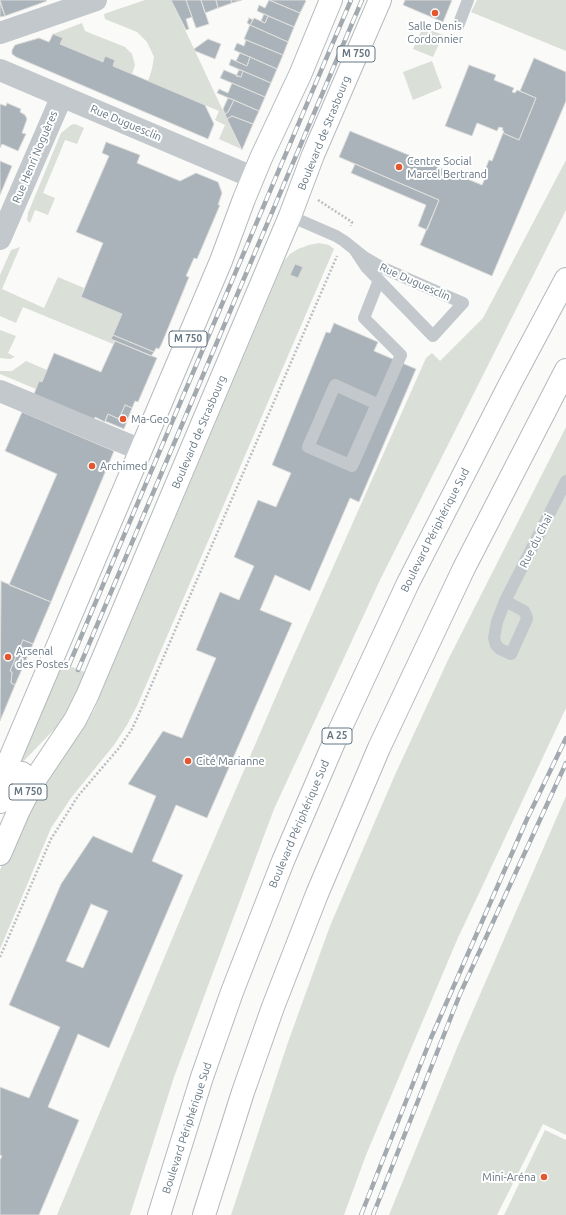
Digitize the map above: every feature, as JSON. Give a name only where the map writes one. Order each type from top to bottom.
[{"type":"main road","name":"M 750","points":[[0,781],[221,261],[252,177],[300,75],[331,0]]},
{"type":"main road","name":"Boulevard de Strasbourg","points":[[0,854],[19,810],[34,781],[77,716],[88,696],[290,216],[316,149],[380,0]]},
{"type":"main road","name":"Boulevard Périphérique Sud","points":[[159,1215],[202,1077],[232,992],[283,861],[335,740],[408,583],[511,382],[566,279]]},
{"type":"main road","points":[[204,1215],[243,1092],[273,1007],[317,894],[351,813],[385,735],[464,568],[566,370]]},
{"type":"main road","points":[[0,802],[15,781],[64,734]]},
{"type":"street","points":[[0,33],[96,0]]},
{"type":"street","name":"Rue Duguesclin","points":[[0,70],[252,177]]},
{"type":"street","name":"Rue Henri Noguères","points":[[0,240],[62,96]]},
{"type":"street","points":[[0,391],[141,450]]},
{"type":"lane","points":[[458,26],[468,0]]},
{"type":"lane","name":"Rue Duguesclin","points":[[290,216],[327,231],[381,267],[463,303],[433,336],[362,262],[354,250]]},
{"type":"lane","points":[[352,460],[377,404],[335,384],[308,447],[352,466],[401,355],[364,318],[379,280]]},
{"type":"lane","name":"Rue du Chai","points":[[505,601],[566,481]]},
{"type":"path","points":[[0,958],[46,851],[58,828],[78,796],[122,743],[138,716],[344,241],[352,222],[320,202]]},
{"type":"shaded area","points":[[145,0],[171,0],[241,149],[219,139],[225,125],[215,120],[219,111],[148,81],[154,57],[147,42],[137,32],[105,19],[104,14]]},
{"type":"shaded area","points":[[477,0],[566,0],[566,51],[471,12]]},
{"type":"shaded area","points":[[82,23],[85,31],[125,47],[132,54],[135,65],[132,74],[113,66],[115,60],[105,56],[103,62],[60,44],[62,38],[53,34]]},
{"type":"shaded area","points":[[423,27],[443,35],[433,57],[413,49]]},
{"type":"shaded area","points":[[432,61],[442,88],[413,100],[403,72]]},
{"type":"shaded area","points":[[75,124],[84,128],[77,144],[65,140],[43,193],[55,198],[48,215],[35,210],[30,223],[27,220],[28,213],[61,133],[71,125]]},
{"type":"shaded area","points":[[566,160],[566,210],[380,580],[274,809],[174,1077],[130,1215],[57,1215],[195,884],[286,673],[426,358],[432,353],[440,361],[483,318]]},
{"type":"shaded area","points":[[319,243],[329,245],[334,249],[137,706],[114,745],[71,798],[51,828],[0,949],[0,870],[28,806],[59,756],[83,728],[94,710],[284,261],[290,254],[298,249]]},
{"type":"shaded area","points":[[20,247],[2,289],[44,308],[58,277],[84,288],[81,297],[122,314],[112,339],[114,341],[113,344],[23,307],[16,323],[0,316],[0,275],[11,250]]},
{"type":"shaded area","points":[[0,330],[16,336],[8,353],[15,357],[10,359],[0,358]]},
{"type":"shaded area","points":[[26,361],[47,370],[42,382],[36,389],[0,374],[0,371],[12,371]]},
{"type":"shaded area","points":[[566,427],[566,708],[457,940],[366,1155],[344,1215],[231,1215],[287,1045],[330,926],[394,777],[448,660]]},
{"type":"shaded area","points":[[60,662],[87,673],[64,719],[20,765],[17,762]]},
{"type":"shaded area","points":[[566,796],[566,1135],[543,1124],[497,1215],[389,1215],[459,1043]]},
{"type":"shaded area","name":"Mini-Aréna","points":[[545,1130],[566,1140],[566,1215],[504,1215]]},
{"type":"building","points":[[0,0],[46,0],[47,1],[5,16]]},
{"type":"building","points":[[171,0],[186,0],[192,17],[186,19],[189,29],[186,30]]},
{"type":"building","points":[[186,0],[201,0],[209,24],[196,28]]},
{"type":"building","points":[[201,0],[216,0],[218,8],[205,13]]},
{"type":"building","points":[[216,0],[231,0],[232,3],[218,8]]},
{"type":"building","points":[[231,0],[242,0],[232,3]]},
{"type":"building","points":[[269,0],[300,13],[294,27],[257,11],[259,5],[265,8]]},
{"type":"building","points":[[269,0],[305,0],[306,1],[300,13]]},
{"type":"building","name":"Salle Denis Cordonnier","points":[[405,0],[452,0],[443,22],[403,5]]},
{"type":"building","points":[[0,3],[5,16],[0,17]]},
{"type":"building","points":[[264,14],[268,16],[265,23],[261,21]]},
{"type":"building","points":[[268,16],[294,27],[288,42],[250,25],[254,18],[265,23]]},
{"type":"building","points":[[249,18],[253,20],[250,25],[247,23]]},
{"type":"building","points":[[250,25],[288,42],[283,55],[244,39]]},
{"type":"building","points":[[53,34],[63,38],[60,44],[103,62],[105,56],[115,60],[113,66],[205,105],[214,124],[208,139],[12,54],[12,50],[15,45],[39,38],[49,42]]},
{"type":"building","points":[[208,39],[221,44],[215,59],[195,51],[194,49]]},
{"type":"building","points":[[246,40],[283,55],[277,69],[234,50],[237,43],[244,46]]},
{"type":"building","points":[[240,53],[250,57],[247,66],[236,61]]},
{"type":"building","points":[[250,57],[277,69],[271,83],[229,65],[231,59],[247,66]]},
{"type":"building","name":"Centre Social Marcel Bertrand","points":[[534,58],[566,72],[566,101],[492,276],[420,245],[439,200],[339,157],[350,131],[482,185],[487,174],[484,172],[489,160],[492,161],[503,133],[519,140],[536,98],[520,91]]},
{"type":"building","points":[[469,65],[496,75],[494,80],[514,88],[512,92],[515,93],[517,90],[536,98],[519,140],[503,133],[503,128],[499,127],[497,131],[477,123],[472,136],[445,126]]},
{"type":"building","points":[[224,70],[241,77],[243,71],[271,83],[265,97],[220,78]]},
{"type":"building","points":[[239,70],[243,71],[241,77],[236,76]]},
{"type":"building","points":[[232,83],[265,97],[259,111],[217,93],[219,89],[228,93]]},
{"type":"building","points":[[228,98],[234,100],[228,112],[225,114],[223,109]]},
{"type":"building","points":[[234,100],[259,111],[253,124],[232,116],[227,119],[225,114],[228,112]]},
{"type":"building","points":[[7,103],[21,109],[20,112],[25,115],[27,119],[22,133],[26,134],[18,151],[2,144],[0,148],[0,104],[6,106]]},
{"type":"building","points":[[232,116],[253,124],[242,150],[227,119]]},
{"type":"building","points":[[106,142],[140,155],[137,163],[180,181],[196,173],[218,182],[222,193],[218,205],[220,205],[197,259],[194,258],[186,276],[189,277],[162,343],[159,349],[156,348],[154,352],[113,335],[122,314],[81,297],[103,243],[76,232],[109,156],[102,153]]},
{"type":"building","points":[[0,161],[12,166],[0,195]]},
{"type":"building","points":[[355,164],[439,200],[427,230],[418,226],[426,205],[351,173]]},
{"type":"building","points":[[295,264],[303,267],[298,278],[290,275]]},
{"type":"building","name":"Cité Marianne","points":[[334,323],[378,342],[374,351],[416,369],[359,502],[350,498],[310,591],[275,575],[260,610],[292,623],[207,818],[176,805],[152,861],[183,875],[109,1048],[78,1034],[48,1107],[79,1120],[39,1215],[0,1215],[0,1160],[2,1156],[0,1155],[0,1087],[29,1098],[60,1027],[9,1005],[61,884],[93,836],[132,853],[156,796],[128,784],[163,731],[182,738],[216,658],[196,650],[220,592],[239,600],[254,566],[234,557],[258,500],[276,507],[291,473],[272,465],[326,332],[330,333]],"holes":[[[91,904],[108,911],[83,968],[66,961]]]},
{"type":"building","points":[[113,335],[154,352],[151,356],[111,339]]},
{"type":"building","points":[[115,341],[157,358],[138,402],[135,401],[132,408],[125,405],[119,419],[108,414],[105,422],[95,417],[94,420],[34,394],[39,381],[42,382],[54,353],[101,372]]},
{"type":"building","points":[[125,405],[132,408],[124,429],[105,421],[108,414],[119,419]]},
{"type":"building","points":[[22,412],[114,451],[51,602],[9,585],[57,474],[5,451]]},
{"type":"building","name":"Arsenal des Postes","points":[[1,581],[51,602],[33,644],[23,640],[10,671],[12,672],[11,683],[15,685],[0,721]]},
{"type":"building","points":[[23,640],[33,644],[15,685],[11,683],[12,672],[10,671]]},
{"type":"railway","points":[[69,665],[351,0]]},
{"type":"railway","points":[[78,670],[362,0]]},
{"type":"railway","points":[[361,1215],[431,1038],[527,819],[566,738]]},
{"type":"railway","points":[[373,1215],[460,994],[566,763]]},
{"type":"place","name":"Salle Denis Cordonnier","points":[[435,13]]},
{"type":"place","name":"Centre Social Marcel Bertrand","points":[[399,167]]},
{"type":"place","name":"Ma-Geo","points":[[123,419]]},
{"type":"place","name":"Archimed","points":[[92,466]]},
{"type":"place","name":"Arsenal des Postes","points":[[8,657]]},
{"type":"place","name":"Cité Marianne","points":[[188,761]]},
{"type":"place","name":"Mini-Aréna","points":[[544,1177]]}]
